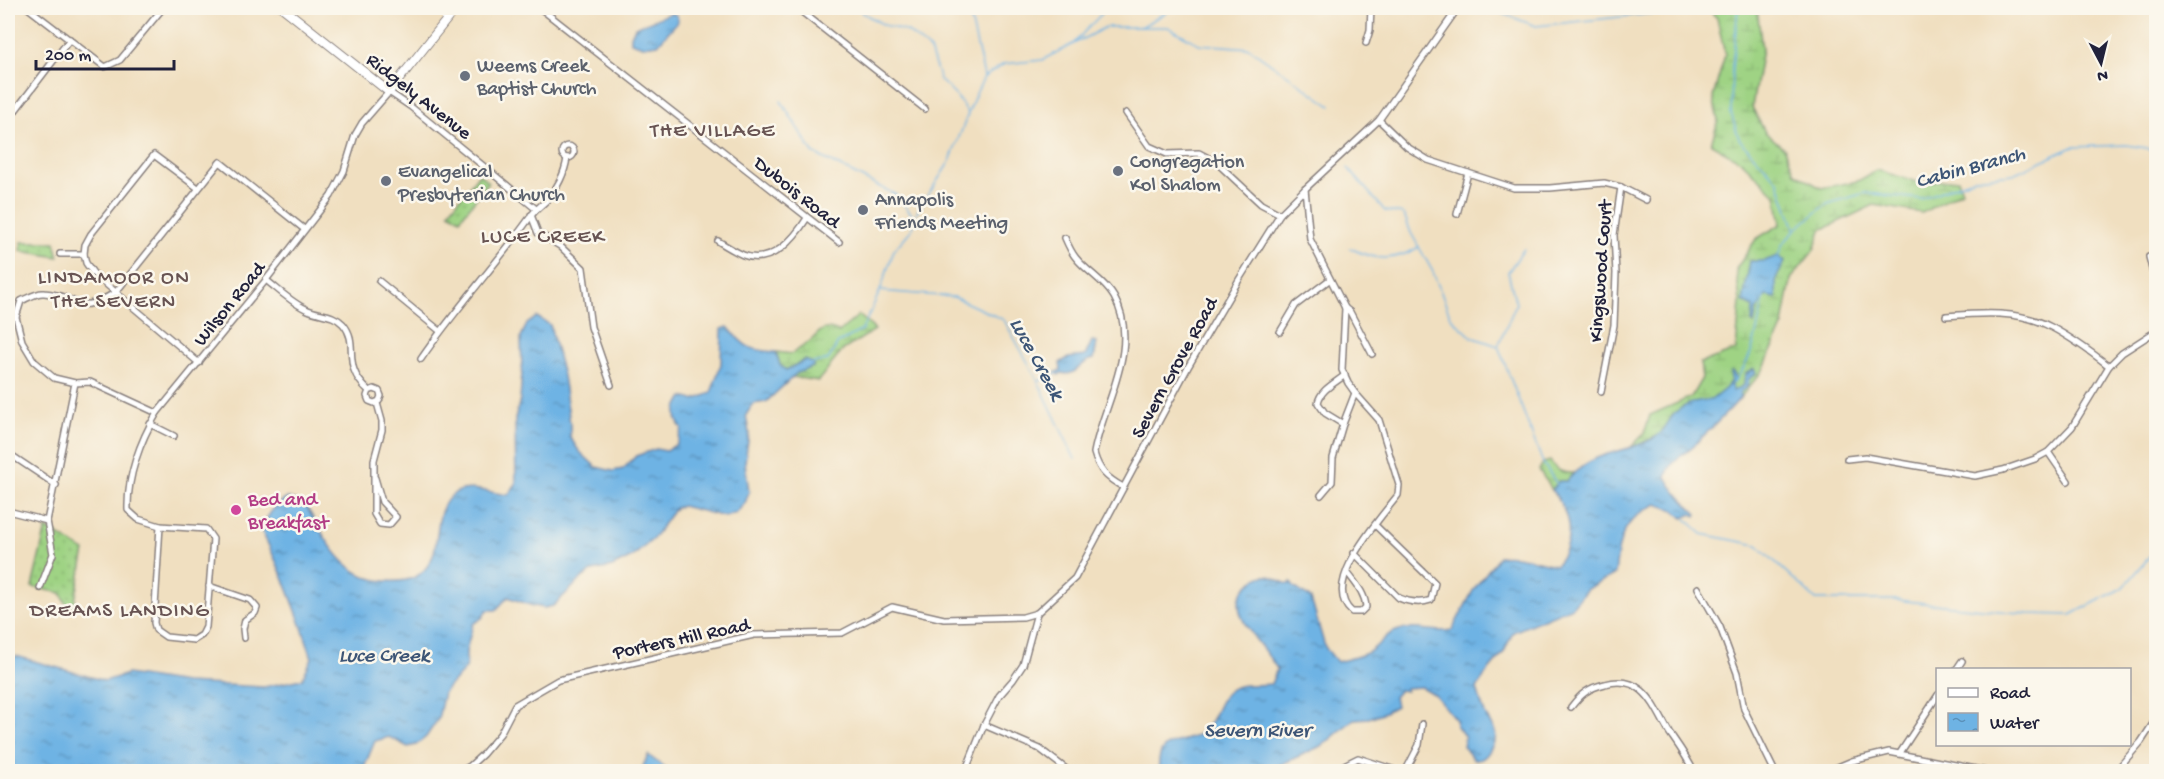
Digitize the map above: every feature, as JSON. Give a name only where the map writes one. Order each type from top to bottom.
[{"type":"main road","name":"Ridgely Avenue","points":[[283,8],[389,92]]},
{"type":"main road","points":[[389,92],[456,8]]},
{"type":"street","points":[[28,8],[105,67],[120,60],[162,8]]},
{"type":"street","name":"Dubois Road","points":[[540,8],[839,242]]},
{"type":"street","points":[[797,8],[925,109]]},
{"type":"street","points":[[1366,43],[1370,30],[1371,8]]},
{"type":"street","name":"Severn Grove Road","points":[[1037,613],[1075,578],[1197,352],[1281,214],[1379,120],[1458,8]]},
{"type":"street","points":[[8,120],[70,39]]},
{"type":"street","name":"Ridgely Avenue","points":[[389,92],[411,106],[536,209]]},
{"type":"street","name":"Wilson Road","points":[[160,526],[138,519],[128,510],[128,495],[143,437],[157,413],[266,280],[336,188],[362,123],[389,92]]},
{"type":"street","points":[[1126,113],[1149,146],[1167,154],[1199,153],[1216,162],[1261,204],[1281,214]]},
{"type":"street","points":[[1379,120],[1407,147],[1428,160],[1514,188],[1550,188],[1604,183],[1621,187],[1646,200]]},
{"type":"street","points":[[198,188],[154,155],[91,234],[85,245],[84,254],[86,264],[93,273],[199,363]]},
{"type":"street","points":[[421,359],[440,331],[531,215],[547,200],[558,185],[567,158]]},
{"type":"street","points":[[157,413],[90,382],[75,383],[54,378],[34,362],[22,341],[16,317],[21,301],[41,292],[57,295],[83,305],[96,304],[116,292],[220,162],[304,229]]},
{"type":"street","points":[[1457,214],[1468,173]]},
{"type":"street","name":"Kingswood Court","points":[[1601,392],[1614,326],[1616,273],[1614,236],[1621,187]]},
{"type":"street","points":[[1305,189],[1310,240],[1344,308],[1350,312],[1372,354]]},
{"type":"street","points":[[531,215],[538,233]]},
{"type":"street","points":[[717,241],[745,256],[768,255],[789,243],[807,218]]},
{"type":"street","points":[[523,228],[538,233],[560,246],[583,268],[591,327],[611,385]]},
{"type":"street","points":[[1065,238],[1074,256],[1100,280],[1114,297],[1122,317],[1124,350],[1095,453],[1102,474],[1123,487]]},
{"type":"street","points":[[60,254],[84,254]]},
{"type":"street","points":[[2149,257],[2157,285]]},
{"type":"street","points":[[266,280],[309,311],[333,317],[342,322],[349,333],[353,371],[369,391]]},
{"type":"street","points":[[1280,332],[1296,305],[1329,280]]},
{"type":"street","points":[[379,281],[440,331]]},
{"type":"street","points":[[1344,308],[1342,370],[1355,393],[1379,420],[1399,485],[1398,495],[1354,553],[1342,585],[1346,607],[1352,612],[1361,612],[1366,607],[1366,603],[1360,589],[1347,572]]},
{"type":"street","points":[[1946,316],[1997,314],[2030,320],[2049,326],[2071,338],[2109,366]]},
{"type":"street","points":[[1848,459],[1865,457],[1975,476],[2018,465],[2049,452],[2078,418],[2109,366],[2122,353],[2157,331]]},
{"type":"street","points":[[1343,424],[1325,413],[1318,403],[1319,397],[1345,375]]},
{"type":"street","points":[[40,588],[53,554],[47,521],[75,383]]},
{"type":"street","points":[[374,389],[380,391],[381,399],[376,403],[371,403],[367,398],[369,391],[374,389]]},
{"type":"street","points":[[1321,495],[1332,482],[1333,458],[1355,393]]},
{"type":"street","points":[[375,478],[382,502],[396,517],[389,525],[380,524],[375,519],[374,460],[382,430],[382,421],[376,403]]},
{"type":"street","points":[[150,424],[174,436]]},
{"type":"street","points":[[2049,452],[2068,481]]},
{"type":"street","points":[[8,453],[56,485]]},
{"type":"street","points":[[8,512],[47,521]]},
{"type":"street","points":[[1354,553],[1399,598],[1425,602],[1431,600],[1435,583],[1375,525]]},
{"type":"street","points":[[160,526],[206,529],[211,534],[213,539],[209,586],[206,627],[202,635],[194,640],[166,637],[156,630],[154,624],[160,526]]},
{"type":"street","points":[[209,586],[250,600],[256,608],[255,614],[245,620],[244,638]]},
{"type":"street","points":[[1698,588],[1720,627],[1737,672],[1744,709],[1775,771]]},
{"type":"street","name":"Porters Hill Road","points":[[459,771],[470,769],[500,734],[515,705],[558,680],[754,635],[842,633],[892,607],[944,619],[1023,617],[1037,613]]},
{"type":"street","points":[[965,771],[999,696],[1023,664],[1037,613]]},
{"type":"street","points":[[1957,668],[1962,660]]},
{"type":"street","points":[[1571,707],[1589,688],[1614,682],[1628,682],[1643,691],[1655,705],[1694,771]]},
{"type":"street","points":[[1900,753],[1936,698]]},
{"type":"street","points":[[2115,771],[2141,742],[2157,719]]},
{"type":"street","points":[[1339,771],[1342,766],[1358,758],[1403,771],[1419,745],[1422,724]]},
{"type":"street","points":[[984,725],[1041,749],[1070,771]]},
{"type":"street","points":[[1826,771],[1876,753],[1900,753],[1991,771]]},
{"type":"green space","points":[[1707,8],[1757,8],[1762,49],[1752,107],[1765,132],[1785,149],[1795,173],[1821,188],[1858,181],[1877,170],[1921,183],[1958,179],[1962,191],[1922,213],[1874,205],[1821,230],[1814,250],[1791,279],[1783,325],[1763,370],[1740,398],[1629,449],[1644,434],[1650,415],[1691,397],[1702,378],[1700,363],[1736,350],[1740,302],[1736,269],[1756,239],[1781,224],[1776,195],[1741,161],[1711,144],[1718,121],[1713,97],[1725,55],[1717,18]]},
{"type":"green space","points":[[479,174],[489,182],[460,219],[449,212]]},
{"type":"green space","points":[[22,242],[55,242],[59,257],[21,251]]},
{"type":"green space","points":[[859,315],[875,330],[843,350],[818,381],[792,377],[797,372],[813,367],[805,360],[786,370],[780,365],[776,352],[792,354],[822,330],[839,332]]},
{"type":"green space","points":[[1550,461],[1560,471],[1573,473],[1567,481],[1559,481],[1552,490],[1539,470],[1543,463]]},
{"type":"green space","points":[[46,528],[85,551],[74,605],[67,606],[61,593],[32,587]]},
{"type":"water","points":[[671,13],[677,15],[678,21],[658,44],[643,46],[631,42],[635,27]]},
{"type":"water","points":[[1778,256],[1785,262],[1776,279],[1776,298],[1766,296],[1756,311],[1754,324],[1752,322],[1753,307],[1743,301],[1750,261],[1764,261]]},
{"type":"water","name":"Luce Creek","points":[[537,317],[550,325],[563,376],[570,437],[579,451],[596,467],[613,471],[623,469],[636,456],[656,449],[666,451],[677,444],[682,429],[677,421],[678,405],[683,397],[694,400],[711,393],[721,364],[722,329],[728,327],[748,347],[776,352],[780,365],[786,370],[805,360],[813,363],[813,367],[797,373],[766,402],[753,404],[746,415],[749,433],[745,462],[749,492],[745,503],[736,513],[725,517],[682,506],[675,508],[653,539],[632,557],[612,567],[592,571],[553,606],[544,608],[508,597],[496,610],[487,610],[482,618],[473,624],[466,651],[466,668],[444,692],[438,719],[426,737],[416,745],[408,747],[389,737],[375,741],[365,765],[366,771],[8,771],[8,658],[16,656],[105,681],[127,674],[185,683],[264,687],[302,679],[312,658],[289,593],[261,530],[268,516],[288,498],[304,503],[330,546],[352,569],[380,581],[405,580],[420,574],[433,556],[441,514],[448,499],[455,493],[467,489],[508,495],[516,484],[515,419],[520,400],[521,337],[527,324]]},
{"type":"water","points":[[1092,341],[1097,342],[1094,359],[1085,362],[1071,373],[1058,375],[1056,372],[1061,370],[1060,363],[1068,358],[1085,356]]},
{"type":"water","name":"Severn River","points":[[1754,369],[1756,373],[1749,379],[1747,387],[1740,392],[1740,398],[1677,459],[1668,471],[1666,477],[1669,482],[1697,514],[1696,516],[1692,514],[1683,518],[1674,510],[1657,504],[1645,510],[1636,516],[1624,532],[1618,550],[1615,574],[1587,589],[1572,607],[1513,632],[1504,652],[1477,688],[1487,718],[1496,735],[1493,745],[1483,758],[1473,759],[1463,746],[1465,737],[1456,725],[1456,720],[1435,695],[1421,687],[1405,688],[1406,691],[1400,690],[1394,697],[1396,706],[1369,718],[1354,719],[1323,745],[1267,771],[1159,771],[1161,752],[1165,747],[1204,731],[1222,699],[1230,690],[1244,685],[1271,684],[1277,669],[1248,628],[1239,606],[1241,595],[1256,579],[1268,576],[1286,584],[1291,582],[1311,599],[1325,647],[1337,662],[1369,652],[1390,634],[1399,630],[1412,628],[1452,630],[1474,589],[1499,556],[1520,557],[1556,565],[1562,556],[1568,537],[1563,508],[1552,490],[1559,481],[1567,481],[1586,463],[1596,458],[1656,437],[1680,409],[1696,401],[1711,400],[1726,388],[1731,380],[1730,372],[1733,372],[1736,378],[1731,386],[1733,391],[1744,385],[1745,374]]},
{"type":"water","points":[[648,755],[669,771],[641,771]]},
{"type":"waterway","name":"Luce Creek","points":[[859,8],[863,13],[884,25],[908,32],[930,50],[940,80],[957,97],[967,112]]},
{"type":"waterway","points":[[965,8],[972,24],[984,76]]},
{"type":"waterway","name":"Luce Creek","points":[[1073,44],[1107,8]]},
{"type":"waterway","points":[[1141,27],[1174,8]]},
{"type":"waterway","points":[[1501,13],[1536,26],[1703,8]]},
{"type":"waterway","points":[[1738,8],[1732,67],[1731,113],[1739,139],[1778,181],[1795,230],[1782,245],[1778,257]]},
{"type":"waterway","name":"Luce Creek","points":[[813,363],[828,360],[838,343],[862,330],[880,291],[894,250],[912,229],[914,217],[950,161],[984,77],[1004,64],[1042,60],[1106,27],[1168,27],[1199,44],[1249,48],[1331,106]]},
{"type":"waterway","points":[[781,101],[813,153],[896,195],[914,217]]},
{"type":"waterway","name":"Cabin Branch","points":[[1796,229],[1827,204],[1865,193],[1921,199],[1975,178],[2013,174],[2073,147],[2126,145],[2147,148],[2156,154]]},
{"type":"waterway","points":[[1348,168],[1385,211],[1404,214],[1411,233],[1433,272],[1451,318],[1472,337],[1498,346],[1543,463],[1557,484]]},
{"type":"waterway","points":[[1350,248],[1385,258],[1401,255],[1419,247]]},
{"type":"waterway","points":[[1498,346],[1516,304],[1508,272],[1524,249]]},
{"type":"waterway","name":"Luce Creek","points":[[880,291],[954,297],[1004,320],[1035,375],[1075,459]]},
{"type":"waterway","points":[[1733,383],[1750,354],[1764,298]]},
{"type":"waterway","points":[[1039,381],[1057,373]]},
{"type":"waterway","points":[[1686,519],[1702,534],[1757,545],[1816,600],[1896,600],[2028,614],[2071,615],[2124,587],[2156,549]]},
{"type":"place","name":"Weems Creek Baptist Church","points":[[465,76]]},
{"type":"place","name":"Congregation Kol Shalom","points":[[1118,171]]},
{"type":"place","name":"Evangelical Presbyterian Church","points":[[386,181]]},
{"type":"place","name":"Annapolis Friends Meeting","points":[[863,210]]},
{"type":"place","name":"Bed and Breakfast","points":[[236,510]]},
{"type":"district","name":"THE VILLAGE","points":[[713,129]]},
{"type":"district","name":"LUCE CREEK","points":[[543,235]]},
{"type":"district","name":"LINDAMOOR ON THE SEVERN","points":[[114,288]]},
{"type":"district","name":"DREAMS LANDING","points":[[120,609]]}]
